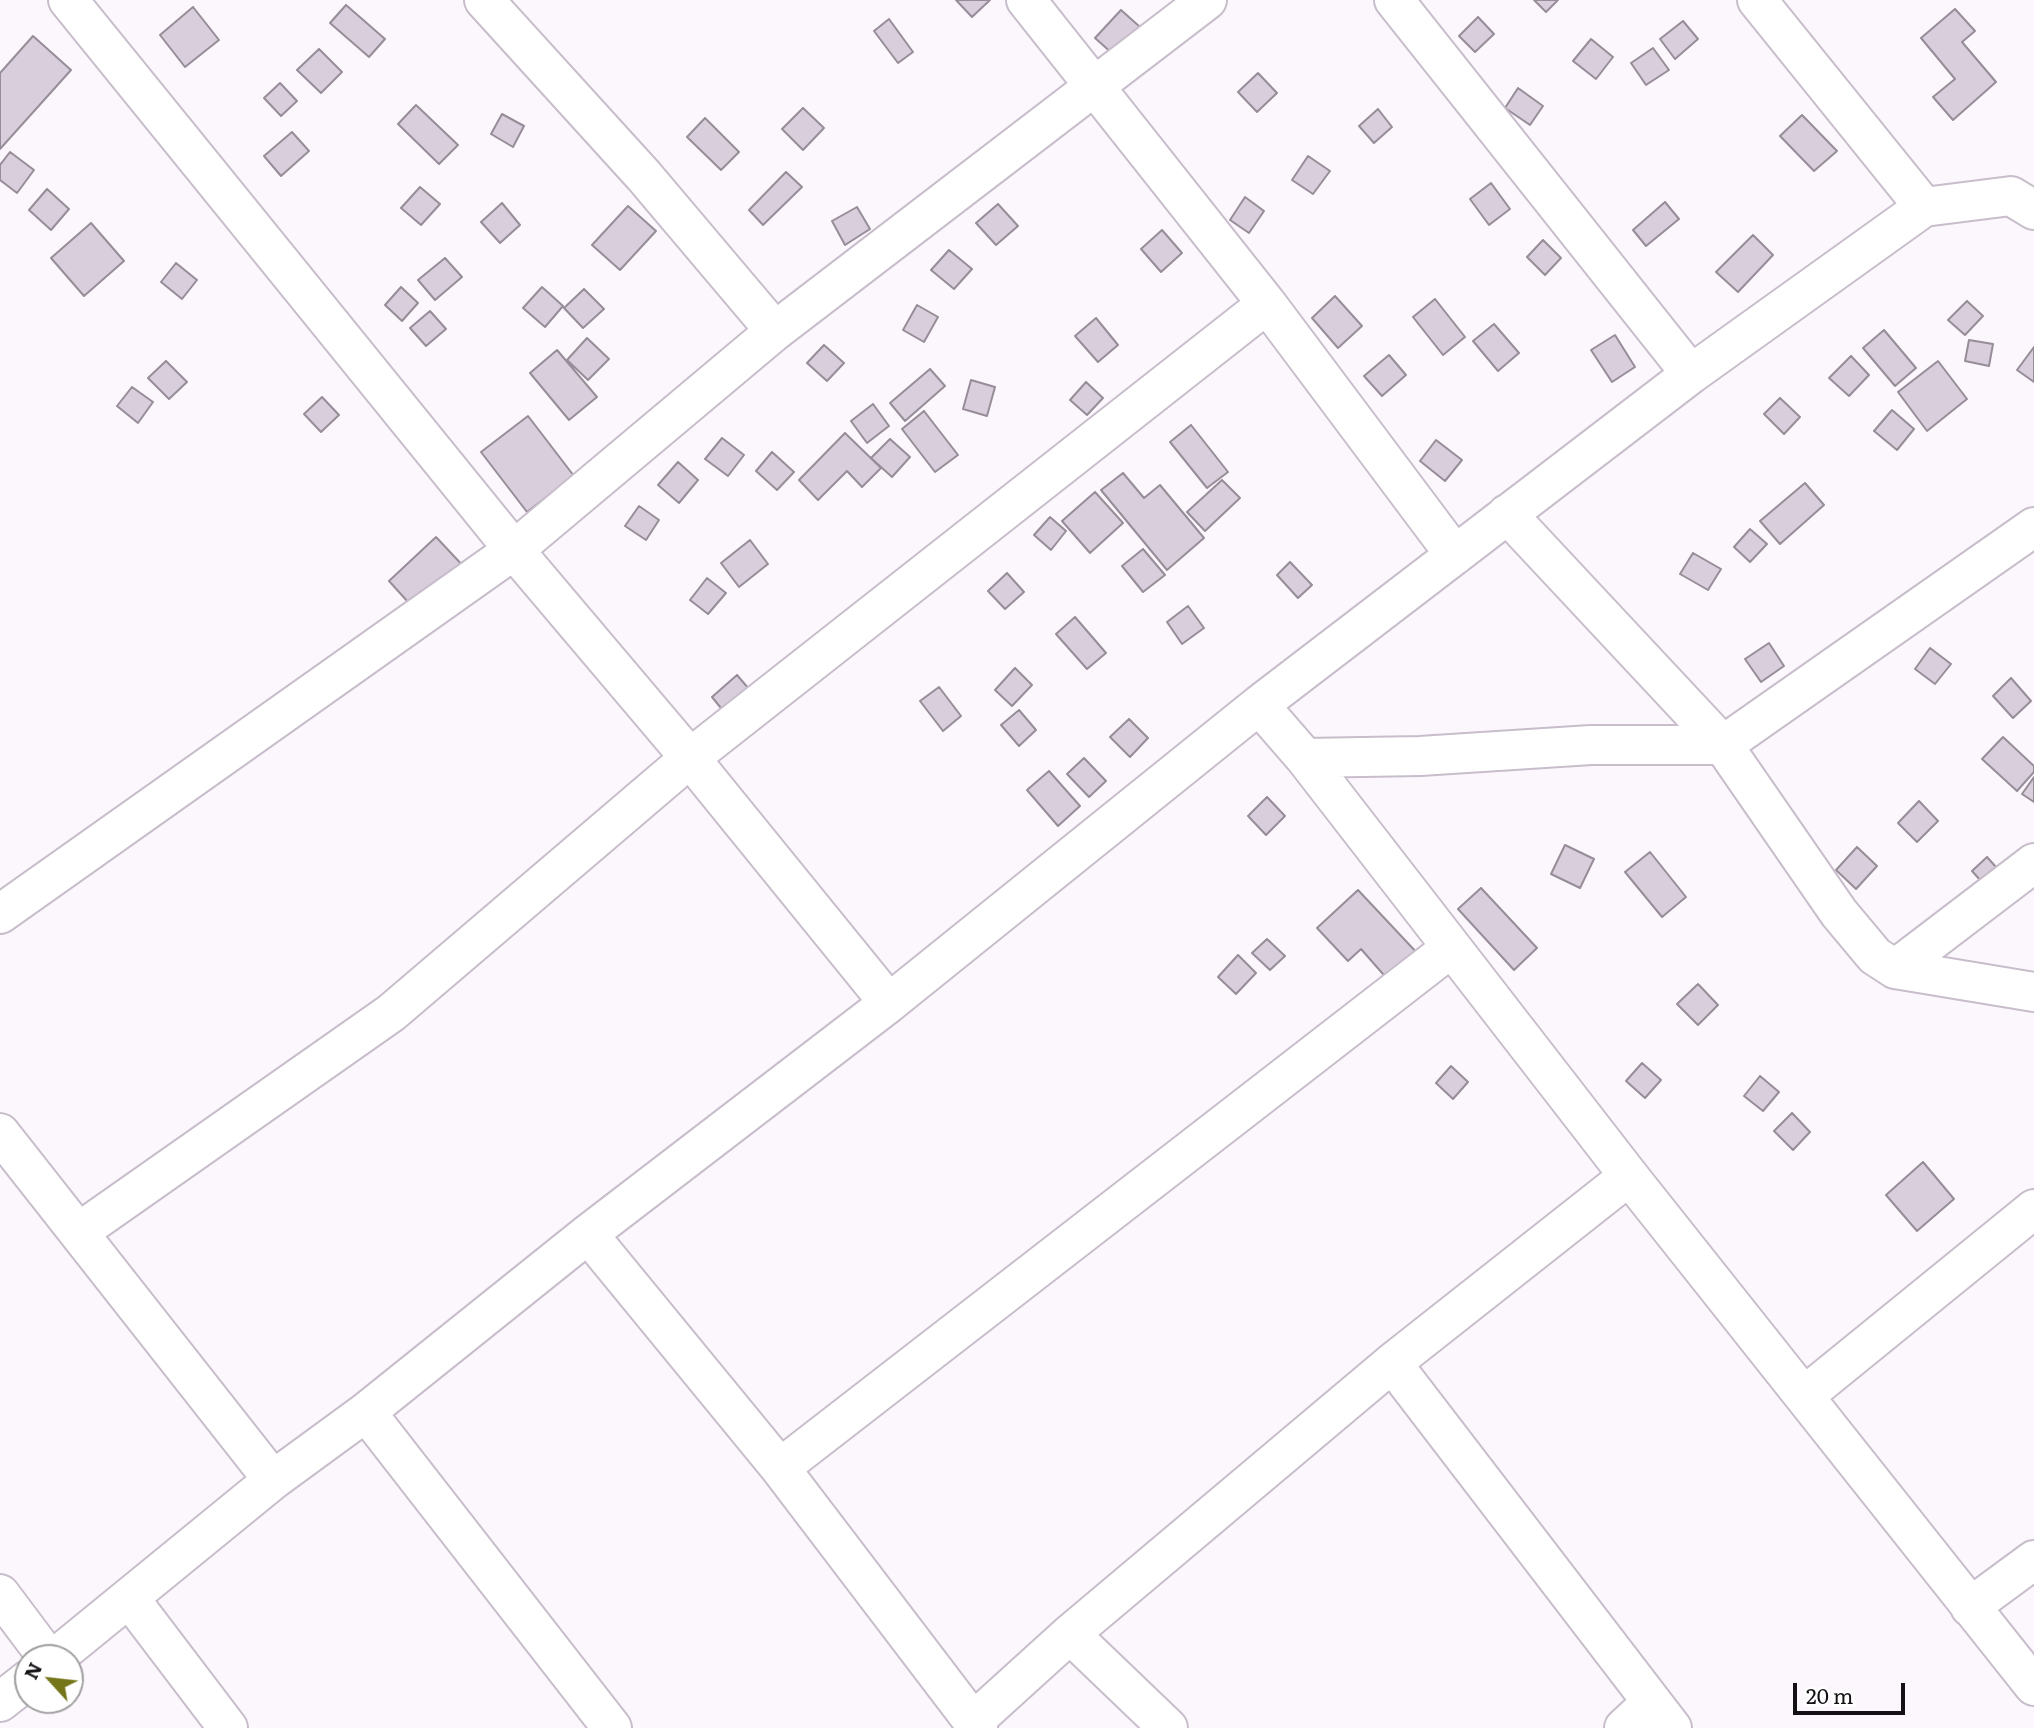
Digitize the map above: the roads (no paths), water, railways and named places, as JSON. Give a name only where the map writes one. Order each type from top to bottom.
[{"type":"street","points":[[68,0],[514,550],[690,758],[889,1003]]},
{"type":"street","points":[[484,0],[644,176],[775,331]]},
{"type":"street","points":[[1026,0],[1267,304],[1455,555]]},
{"type":"street","points":[[0,914],[514,550],[775,331],[1207,0]]},
{"type":"street","points":[[1394,0],[1691,374]]},
{"type":"street","points":[[1757,0],[1924,206]]},
{"type":"street","points":[[73,1644],[273,1480],[366,1412],[588,1234],[889,1003],[1259,705],[1691,374],[1924,206],[2011,196],[2034,210]]},
{"type":"street","points":[[79,1232],[391,1013],[690,758],[1267,304]]},
{"type":"street","points":[[1507,514],[1723,745],[1839,914],[1875,956],[1895,969],[2034,992]]},
{"type":"street","points":[[1305,758],[1420,756],[1591,746],[1723,745],[2034,527]]},
{"type":"street","points":[[1259,705],[1305,758],[1629,1176],[2034,1686]]},
{"type":"street","points":[[1895,969],[2034,863]]},
{"type":"street","points":[[780,1468],[1451,948]]},
{"type":"street","points":[[0,1133],[273,1480]]},
{"type":"street","points":[[588,1234],[780,1468],[976,1725],[1070,1634],[1392,1363],[1629,1176]]},
{"type":"street","points":[[1804,1396],[2034,1209]]},
{"type":"street","points":[[1392,1363],[1662,1715],[1624,1728]]},
{"type":"street","points":[[366,1412],[612,1728]]},
{"type":"street","points":[[1970,1607],[2034,1560]]},
{"type":"street","points":[[0,1594],[38,1644]]},
{"type":"street","points":[[130,1600],[228,1728]]},
{"type":"street","points":[[1070,1634],[1168,1728]]},
{"type":"street","points":[[0,1702],[14,1691]]}]
